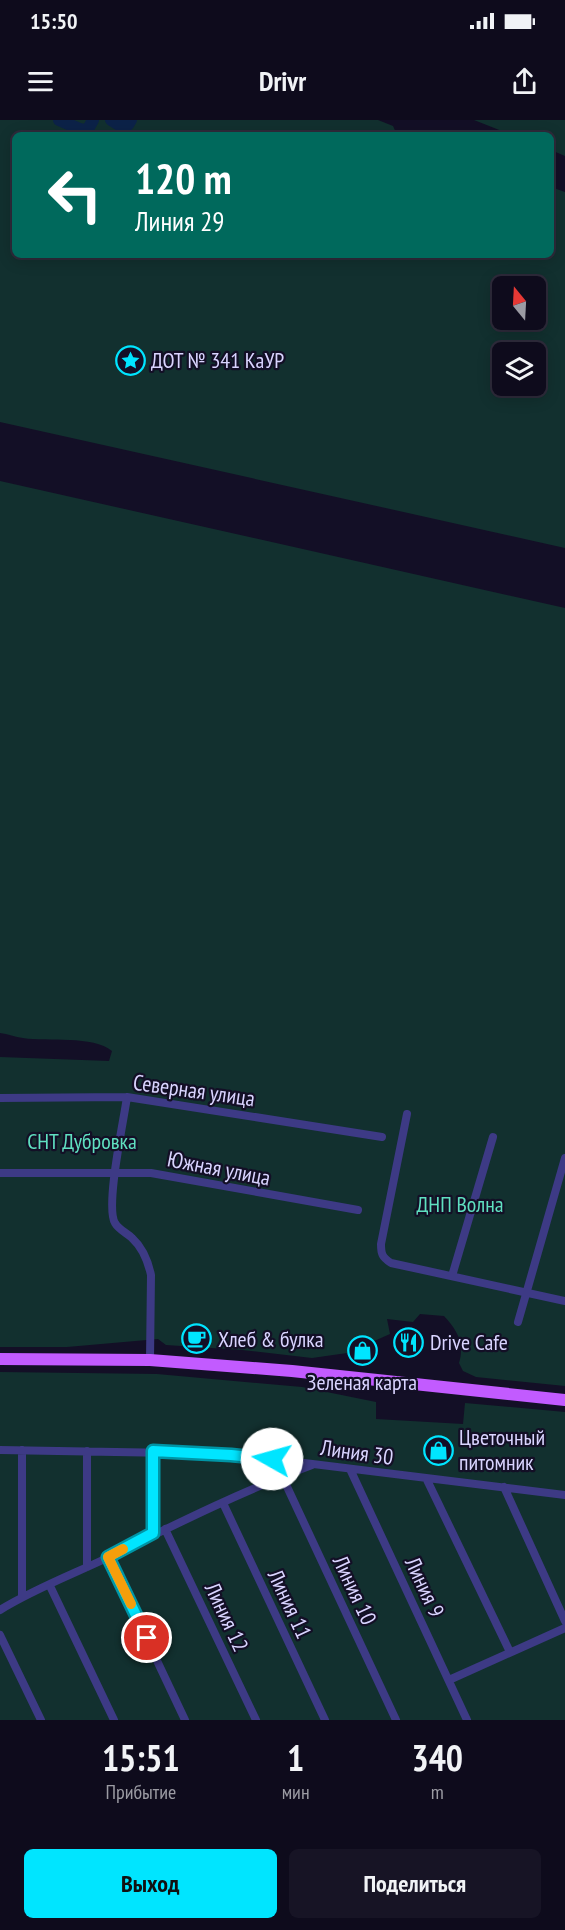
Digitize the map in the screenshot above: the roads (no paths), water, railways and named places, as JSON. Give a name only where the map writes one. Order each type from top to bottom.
[{"type":"main road","points":[[0,1359],[150,1360],[304,1372],[565,1400]]},
{"type":"street","name":"Северная улица","points":[[0,1098],[127,1097],[382,1137]]},
{"type":"street","points":[[127,1097],[115,1172],[112,1214],[115,1223],[132,1238],[143,1253],[151,1275],[150,1360]]},
{"type":"street","points":[[407,1114],[381,1244],[384,1258],[391,1263],[565,1301]]},
{"type":"street","points":[[452,1276],[493,1137]]},
{"type":"street","points":[[518,1322],[565,1158]]},
{"type":"street","name":"Южная улица","points":[[0,1173],[152,1173],[358,1210]]},
{"type":"street","name":"Линия 30","points":[[0,1450],[153,1451],[231,1455],[565,1495]]},
{"type":"street","points":[[22,1450],[22,1597]]},
{"type":"street","points":[[87,1451],[87,1567]]},
{"type":"street","points":[[153,1451],[153,1533]]},
{"type":"street","points":[[0,1610],[153,1533],[313,1464]]},
{"type":"street","name":"Линия 9","points":[[350,1469],[467,1720]]},
{"type":"street","name":"Линия 10","points":[[282,1476],[396,1720]]},
{"type":"street","points":[[427,1480],[510,1652]]},
{"type":"street","points":[[504,1488],[565,1621]]},
{"type":"street","name":"Линия 11","points":[[223,1503],[325,1720]]},
{"type":"street","name":"Линия 12","points":[[165,1529],[256,1720]]},
{"type":"street","points":[[108,1557],[185,1720]]},
{"type":"street","points":[[50,1586],[114,1720]]},
{"type":"street","points":[[449,1680],[565,1628]]},
{"type":"street","points":[[0,1635],[41,1720]]},
{"type":"waterway","points":[[59,120],[82,130],[88,129],[93,120]]},
{"type":"waterway","points":[[111,120],[119,125],[128,125],[131,120]]},
{"type":"place","name":"ДОТ № 341 КаУР","points":[[130,360]]},
{"type":"place","name":"Хлеб & булка","points":[[197,1339]]},
{"type":"place","name":"Drive Cafe","points":[[409,1342]]},
{"type":"place","name":"Зеленая карта","points":[[362,1350]]},
{"type":"place","name":"Цветочный питомник","points":[[438,1450]]},
{"type":"park label","name":"СНТ Дубровка","points":[[82,1141]]},
{"type":"park label","name":"ДНП Волна","points":[[460,1204]]}]
